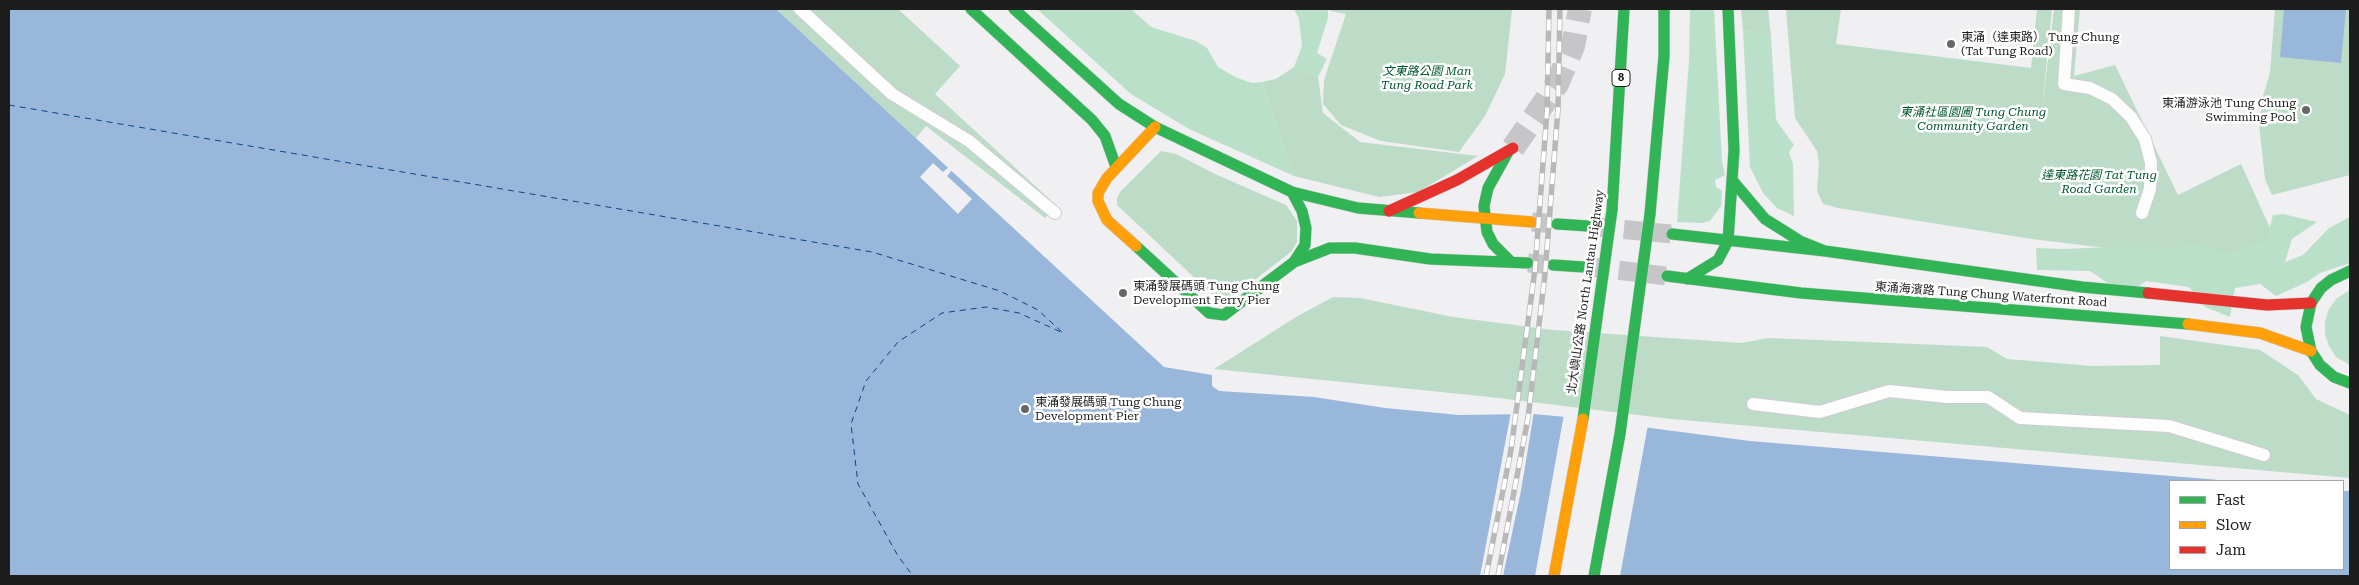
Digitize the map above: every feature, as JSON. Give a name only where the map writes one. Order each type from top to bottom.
[{"type":"main road","points":[[971,9],[1092,120],[1105,136],[1112,151],[1116,167]]},
{"type":"main road","points":[[1014,9],[1119,104],[1155,127],[1292,192],[1326,202],[1389,211],[1532,222]]},
{"type":"main road","name":"北大嶼山公路 North Lantau Highway","points":[[1554,576],[1581,431],[1612,210],[1624,9]]},
{"type":"main road","points":[[1594,576],[1620,434],[1650,214],[1664,56],[1664,9]]},
{"type":"main road","points":[[1687,279],[1718,260],[1728,241],[1734,150],[1728,9]]},
{"type":"main road","points":[[1155,127],[1116,167],[1098,193],[1101,212],[1107,220],[1209,313],[1224,315],[1294,262],[1314,253],[1342,247],[1430,260],[1528,263]]},
{"type":"main road","points":[[1389,211],[1457,180],[1510,150],[1488,188],[1484,206],[1487,232],[1493,244],[1510,261]]},
{"type":"main road","points":[[1732,180],[1765,219],[1800,241],[1825,252]]},
{"type":"main road","points":[[1292,192],[1302,211],[1306,228],[1305,245],[1294,262]]},
{"type":"main road","points":[[1557,224],[1588,226]]},
{"type":"main road","name":"東涌海濱路 Tung Chung Waterfront Road","points":[[1672,234],[1825,252],[2082,287],[2267,305],[2311,303]]},
{"type":"main road","points":[[1553,265],[1584,266]]},
{"type":"main road","points":[[2350,271],[2327,283],[2311,303],[2306,327],[2311,351],[2320,365],[2334,377],[2350,383]]},
{"type":"main road","name":"東涌海濱路 Tung Chung Waterfront Road","points":[[1667,276],[1889,301],[2215,326],[2260,333],[2311,351]]},
{"type":"street","points":[[800,9],[892,94],[969,141],[1055,213]]},
{"type":"street","points":[[2069,9],[2064,84],[2090,88],[2112,99],[2131,117],[2145,139],[2151,163],[2150,189],[2142,213]]},
{"type":"street","points":[[1753,404],[1820,412],[1890,391],[1947,397],[1988,397],[2020,418],[2169,426],[2264,455]]},
{"type":"green space","points":[[776,9],[898,9],[960,66],[935,94],[1057,206],[1045,218],[926,126],[916,138]]},
{"type":"green space","points":[[1037,9],[1131,9],[1151,27],[1196,41],[1207,48],[1218,67],[1237,78],[1252,83],[1262,82],[1294,176],[1189,129],[1131,94]]},
{"type":"green space","points":[[1294,9],[1328,9],[1328,18],[1317,53],[1327,59],[1318,77],[1294,67],[1302,46],[1299,19]]},
{"type":"green space","name":"文東路公園 Man Tung Road Park","points":[[1330,9],[1512,9],[1505,74],[1485,116],[1459,152],[1381,141],[1341,125],[1323,104],[1324,80],[1346,14],[1330,11]]},
{"type":"green space","points":[[1690,9],[1714,9],[1722,161],[1725,175],[1715,180],[1716,187],[1722,191],[1721,206],[1710,221],[1702,223],[1677,222],[1689,60]]},
{"type":"green space","points":[[1741,9],[1768,9],[1771,36],[1743,30]]},
{"type":"green space","points":[[1786,9],[1841,9],[1836,44],[2031,68],[2037,9],[2052,9],[2042,110],[2054,9],[2080,9],[2074,76],[2115,65],[2178,195],[2241,164],[2280,250],[2221,262],[2032,239],[1823,204],[1817,191],[1819,164],[1817,151],[1795,118]]},
{"type":"green space","name":"東涌游泳池 Tung Chung Swimming Pool","points":[[2275,9],[2350,9],[2350,175],[2272,195],[2265,179],[2259,124],[2263,96],[2270,73]]},
{"type":"green space","points":[[1743,30],[1771,36],[1776,120],[1794,145],[1789,152],[1793,164],[1794,216],[1777,208],[1763,193],[1750,167]]},
{"type":"green space","points":[[1294,67],[1318,77],[1323,113],[1360,142],[1478,156],[1418,192],[1379,197],[1294,176],[1262,82],[1276,79]]},
{"type":"green space","points":[[1161,151],[1176,154],[1215,174],[1286,205],[1297,221],[1297,242],[1291,252],[1231,298],[1223,300],[1215,297],[1117,205],[1117,198],[1121,191]]},
{"type":"green space","points":[[2283,214],[2317,222],[2292,239],[2285,262],[2303,255],[2329,228],[2350,217],[2350,263],[2320,273],[2307,282],[2276,296],[2260,284],[2235,288],[2230,317],[2205,307],[2189,287],[2146,281],[2125,295],[2090,271],[2037,270],[2036,248],[2064,249],[2133,246],[2170,250],[2192,242],[2226,254],[2266,241],[2273,215]]},
{"type":"green space","points":[[2350,290],[2350,365],[2336,357],[2329,346],[2325,334],[2325,321],[2329,309],[2337,298]]},
{"type":"green space","points":[[1333,297],[1360,298],[1453,317],[1553,330],[1742,343],[1768,338],[1987,347],[2007,359],[2093,366],[2160,365],[2160,336],[2260,350],[2298,375],[2316,399],[2350,415],[2350,478],[1671,419],[1490,397],[1214,369],[1296,317]]},
{"type":"water","points":[[9,9],[776,9],[1164,367],[1212,375],[1212,386],[1219,391],[1314,397],[1385,408],[1459,415],[1533,414],[1750,441],[2219,480],[2169,480],[2169,570],[2344,570],[2344,491],[2350,491],[2350,576],[9,576]]},
{"type":"water","points":[[2284,9],[2346,9],[2341,63],[2280,57]]},
{"type":"pier","points":[[933,163],[943,172],[950,166],[953,169],[947,176],[972,199],[958,214],[920,177]]},
{"type":"pier","points":[[1511,412],[1534,412],[1521,491],[1503,576],[1480,576]]},
{"type":"pier","points":[[1564,414],[1648,425],[1620,576],[1535,576]]},
{"type":"ferry route","points":[[9,105],[872,252],[1000,291],[1038,310],[1063,333],[1019,313],[986,307],[942,313],[898,342],[866,381],[851,424],[858,484],[898,556],[913,576]]},
{"type":"tunnel","points":[[1513,148],[1557,84],[1573,46],[1580,9]]},
{"type":"tunnel","points":[[1532,222],[1557,224]]},
{"type":"tunnel","points":[[1596,227],[1672,234]]},
{"type":"tunnel","points":[[1528,263],[1553,265]]},
{"type":"tunnel","points":[[1591,267],[1667,276]]},
{"type":"railway","points":[[1486,576],[1511,450],[1535,269],[1547,111],[1549,9]]},
{"type":"railway","points":[[1498,576],[1528,418],[1545,274],[1558,109],[1560,9]]},
{"type":"traffic: fast","points":[[971,9],[1092,120],[1105,136],[1116,167]]},
{"type":"traffic: fast","points":[[1014,9],[1119,104],[1155,127],[1292,192],[1358,208],[1419,213]]},
{"type":"traffic: fast","points":[[1612,210],[1624,9]]},
{"type":"traffic: fast","points":[[1650,214],[1664,56],[1664,9]]},
{"type":"traffic: fast","points":[[1687,279],[1718,260],[1728,241],[1734,150],[1728,9]]},
{"type":"traffic: fast","points":[[1508,152],[1488,188],[1484,206],[1487,232],[1493,244],[1510,261]]},
{"type":"traffic: fast","points":[[1732,180],[1765,219],[1800,241],[1825,251]]},
{"type":"traffic: fast","points":[[1292,192],[1302,211],[1306,228],[1305,245],[1294,262]]},
{"type":"traffic: fast","points":[[1583,419],[1612,210]]},
{"type":"traffic: fast","points":[[1594,576],[1620,434],[1650,214]]},
{"type":"traffic: fast","points":[[1557,224],[1588,226]]},
{"type":"traffic: fast","points":[[1672,234],[1825,251],[2082,287],[2148,293]]},
{"type":"traffic: fast","points":[[1136,246],[1209,313],[1224,315],[1294,262],[1330,248],[1355,248],[1430,259],[1528,263]]},
{"type":"traffic: fast","points":[[1553,265],[1584,267]]},
{"type":"traffic: fast","points":[[2350,271],[2331,280],[2321,288],[2311,303],[2306,327],[2311,351],[2320,365],[2334,377],[2350,383]]},
{"type":"traffic: fast","points":[[1667,276],[1801,293],[2188,324]]},
{"type":"traffic: slow","points":[[1136,246],[1107,220],[1098,201],[1098,193],[1107,178],[1155,127]]},
{"type":"traffic: slow","points":[[1419,213],[1532,222]]},
{"type":"traffic: slow","points":[[2188,324],[2260,333],[2311,351]]},
{"type":"traffic: slow","points":[[1554,576],[1583,419]]},
{"type":"traffic: jam","points":[[1389,211],[1457,180],[1513,148]]},
{"type":"traffic: jam","points":[[2148,293],[2267,305],[2311,303]]},
{"type":"place","name":"東涌（達東路） Tung Chung (Tat Tung Road)","points":[[1951,44]]},
{"type":"place","name":"東涌游泳池 Tung Chung Swimming Pool","points":[[2306,110]]},
{"type":"place","name":"東涌發展碼頭 Tung Chung Development Ferry Pier","points":[[1123,293]]},
{"type":"place","name":"東涌發展碼頭 Tung Chung Development Pier","points":[[1025,409]]},
{"type":"park label","name":"東涌社區園圃 Tung Chung Community Garden","points":[[1973,119]]},
{"type":"park label","name":"達東路花園 Tat Tung Road Garden","points":[[2099,182]]}]
